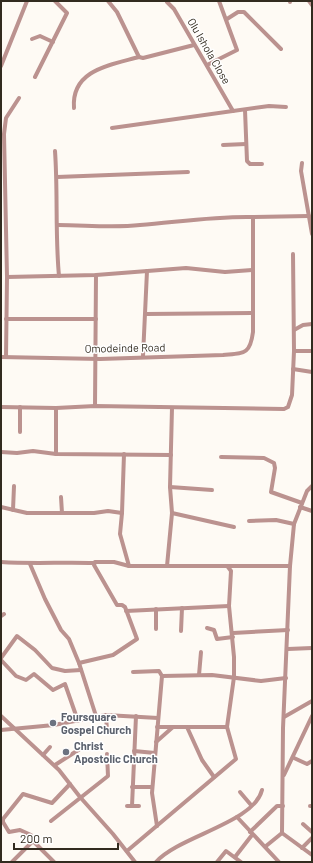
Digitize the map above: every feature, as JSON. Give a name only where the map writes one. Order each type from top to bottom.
[{"type":"street","points":[[1,66],[27,1]]},
{"type":"street","points":[[35,77],[67,13],[55,1]]},
{"type":"street","points":[[108,1],[117,12],[139,57]]},
{"type":"street","points":[[207,64],[237,50],[219,1]]},
{"type":"street","points":[[309,1],[312,4]]},
{"type":"street","name":"Olu Ishola Close","points":[[167,2],[174,9],[194,45],[207,64],[233,112]]},
{"type":"street","points":[[226,19],[238,12],[244,12],[281,49]]},
{"type":"street","points":[[32,39],[40,36],[53,42]]},
{"type":"street","points":[[74,108],[73,97],[75,90],[91,74],[100,68],[139,57],[143,58],[194,45]]},
{"type":"street","points":[[3,357],[7,278],[2,152],[6,118],[19,98]]},
{"type":"street","points":[[112,128],[268,106],[286,107]]},
{"type":"street","points":[[245,110],[248,162],[252,165],[262,164]]},
{"type":"street","points":[[223,145],[246,144]]},
{"type":"street","points":[[55,151],[58,225],[56,251],[58,276]]},
{"type":"street","points":[[302,163],[301,171],[312,234]]},
{"type":"street","points":[[57,177],[188,172]]},
{"type":"street","points":[[58,225],[138,225],[201,218],[240,216],[308,216]]},
{"type":"street","points":[[146,314],[252,313],[253,217]]},
{"type":"street","points":[[1,248],[6,247]]},
{"type":"street","points":[[1,407],[56,408],[95,406],[172,408],[288,408],[291,404],[294,351],[293,254]]},
{"type":"street","points":[[7,278],[96,275],[186,268],[226,272],[252,270]]},
{"type":"street","points":[[143,356],[147,271]]},
{"type":"street","points":[[95,406],[96,275]]},
{"type":"street","name":"Omodeinde Road","points":[[3,357],[96,358],[223,355],[243,353],[249,350],[251,345],[253,332],[252,313]]},
{"type":"street","points":[[6,319],[96,318]]},
{"type":"street","points":[[294,330],[303,325],[312,324]]},
{"type":"street","points":[[294,351],[312,351]]},
{"type":"street","points":[[293,369],[312,372]]},
{"type":"street","points":[[20,407],[20,432]]},
{"type":"street","points":[[56,408],[56,454]]},
{"type":"street","points":[[167,566],[172,513],[170,487],[172,408]]},
{"type":"street","points":[[1,452],[17,453],[33,451],[56,454],[171,455]]},
{"type":"street","points":[[124,454],[120,534],[129,566]]},
{"type":"street","points":[[221,457],[264,458],[274,463],[275,468],[270,492],[312,511]]},
{"type":"street","points":[[13,510],[14,486]]},
{"type":"street","points":[[266,846],[282,833],[284,717],[288,649],[290,566],[294,524],[309,488],[312,486]]},
{"type":"street","points":[[170,487],[212,490]]},
{"type":"street","points":[[61,497],[62,513]]},
{"type":"street","points":[[1,507],[27,513],[122,512]]},
{"type":"street","points":[[172,513],[234,527]]},
{"type":"street","points":[[249,521],[276,520],[294,524]]},
{"type":"street","points":[[1,562],[30,564],[56,562],[114,562],[129,566],[290,566]]},
{"type":"street","points":[[79,663],[112,655],[137,639],[124,605],[117,605],[94,563]]},
{"type":"street","points":[[30,564],[44,599],[61,630],[69,639],[79,663],[96,716]]},
{"type":"street","points":[[127,851],[236,759],[227,727],[234,677],[233,635],[229,606],[231,571],[228,567]]},
{"type":"street","points":[[126,611],[229,606]]},
{"type":"street","points":[[181,631],[182,608]]},
{"type":"street","points":[[156,609],[156,629]]},
{"type":"street","points":[[207,628],[214,630],[217,639],[233,635],[288,630]]},
{"type":"street","points":[[78,721],[65,684],[53,690],[34,674],[26,680],[18,677],[1,659],[16,636],[35,650],[52,668],[64,671],[81,670]]},
{"type":"street","points":[[288,649],[312,648]]},
{"type":"street","points":[[199,675],[201,652]]},
{"type":"street","points":[[133,672],[159,671],[162,676],[152,787],[157,826]]},
{"type":"street","points":[[162,676],[199,675],[234,677],[261,681],[286,678]]},
{"type":"street","points":[[284,717],[312,701]]},
{"type":"street","points":[[106,715],[107,730]]},
{"type":"street","points":[[1,730],[15,730],[78,721],[106,715],[158,718]]},
{"type":"street","points":[[1,716],[54,764],[135,862]]},
{"type":"street","points":[[132,806],[136,716]]},
{"type":"street","points":[[284,775],[294,758],[312,716]]},
{"type":"street","points":[[158,727],[227,727]]},
{"type":"street","points":[[156,742],[173,727]]},
{"type":"street","points":[[187,727],[202,760],[214,777]]},
{"type":"street","points":[[43,755],[50,747]]},
{"type":"street","points":[[54,764],[83,747]]},
{"type":"street","points":[[134,751],[155,753]]},
{"type":"street","points":[[51,821],[108,776],[107,754]]},
{"type":"street","points":[[294,758],[307,764],[312,761]]},
{"type":"street","points":[[54,862],[32,841],[31,835],[20,830],[8,832],[3,819],[23,794],[52,803],[70,784]]},
{"type":"street","points":[[132,787],[152,787]]},
{"type":"street","points":[[156,862],[192,839],[236,817],[259,798],[262,790]]},
{"type":"street","points":[[240,792],[251,805]]},
{"type":"street","points":[[127,806],[138,806]]},
{"type":"street","points":[[235,857],[251,833],[277,806],[283,806]]},
{"type":"street","points":[[236,817],[266,846],[279,862]]},
{"type":"street","points":[[303,824],[312,832]]},
{"type":"street","points":[[282,833],[312,855]]},
{"type":"street","points":[[302,848],[312,838]]},
{"type":"street","points":[[12,862],[32,841]]},
{"type":"street","points":[[217,862],[226,851],[241,862]]},
{"type":"place","name":"Foursquare Gospel Church","points":[[53,723]]},
{"type":"place","name":"Christ Apostolic Church","points":[[66,752]]}]
